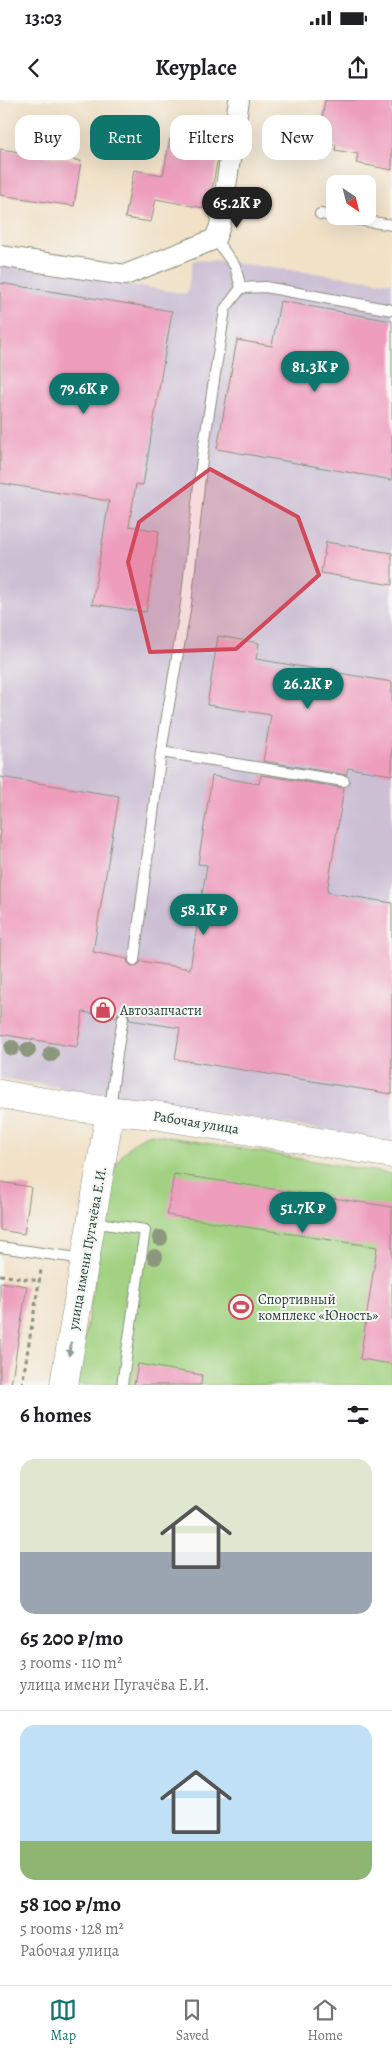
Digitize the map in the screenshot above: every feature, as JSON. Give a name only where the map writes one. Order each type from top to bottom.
[{"type":"main road","name":"Рабочая улица","points":[[0,1094],[73,1107],[154,1115],[392,1154]]},
{"type":"main road","name":"улица имени Пугачёва Е.И.","points":[[64,1385],[110,1111]]},
{"type":"street","points":[[0,256],[125,275],[214,239],[220,226],[238,100]]},
{"type":"lane","points":[[320,214],[392,226]]},
{"type":"lane","points":[[214,239],[235,266],[241,288]]},
{"type":"lane","points":[[241,288],[265,287],[392,310]]},
{"type":"lane","points":[[134,960],[161,752],[186,604],[202,458],[226,308],[241,288]]},
{"type":"lane","points":[[161,752],[344,781]]},
{"type":"lane","points":[[110,1111],[123,1018]]},
{"type":"lane","points":[[91,1222],[145,1230],[122,1385]]},
{"type":"lane","points":[[0,1247],[85,1259]]},
{"type":"path","points":[[22,1385],[42,1267]]},
{"type":"path","points":[[0,1275],[40,1281]]},
{"type":"highlighted area","points":[[210,469],[298,517],[319,575],[236,649],[150,652],[128,562],[139,522]]},
{"type":"shaded area","points":[[193,260],[228,262],[392,283],[392,1141],[0,1078],[0,263],[187,294]]},
{"type":"green space","name":"Спортивный комплекс «Юность»","points":[[152,1134],[392,1174],[392,1385],[77,1385],[112,1174],[118,1161],[132,1144]]},
{"type":"building","points":[[325,100],[392,100],[392,170],[356,163],[358,154],[335,150],[336,145],[332,145],[332,115],[323,115]]},
{"type":"building","points":[[170,139],[170,160],[218,160],[208,209],[156,199],[151,222],[125,218],[134,170],[163,175]]},
{"type":"building","points":[[0,149],[15,151],[15,160],[81,161],[74,206],[0,195]]},
{"type":"building","points":[[0,283],[172,311],[143,485],[136,484],[129,526],[159,531],[146,612],[92,604],[109,501],[0,483]]},
{"type":"building","points":[[280,301],[392,321],[392,480],[217,449],[237,340],[272,346]]},
{"type":"building","points":[[326,542],[392,553],[392,585],[321,573]]},
{"type":"building","points":[[218,636],[259,643],[256,659],[392,682],[392,775],[348,768],[346,775],[263,761],[271,715],[207,705]]},
{"type":"building","points":[[261,775],[344,788],[327,892],[392,903],[392,1094],[175,1059],[180,1028],[130,1020],[128,1013],[124,1011],[118,1013],[116,1017],[83,1012],[77,1047],[0,1034],[0,777],[119,796],[93,952],[127,959],[128,963],[133,967],[137,966],[141,961],[190,969],[207,865],[198,864],[212,776],[259,784]]},
{"type":"building","points":[[174,1174],[392,1207],[392,1364],[360,1359],[377,1247],[167,1215]]},
{"type":"building","points":[[0,1182],[31,1187],[24,1234],[0,1230]]},
{"type":"building","points":[[0,1282],[27,1286],[11,1385],[0,1385]]},
{"type":"building","points":[[138,1364],[202,1375],[201,1385],[134,1385]]},
{"type":"place","name":"Автозапчасти","points":[[103,1010]]},
{"type":"place","name":"Спортивный комплекс «Юность»","points":[[241,1307]]}]
